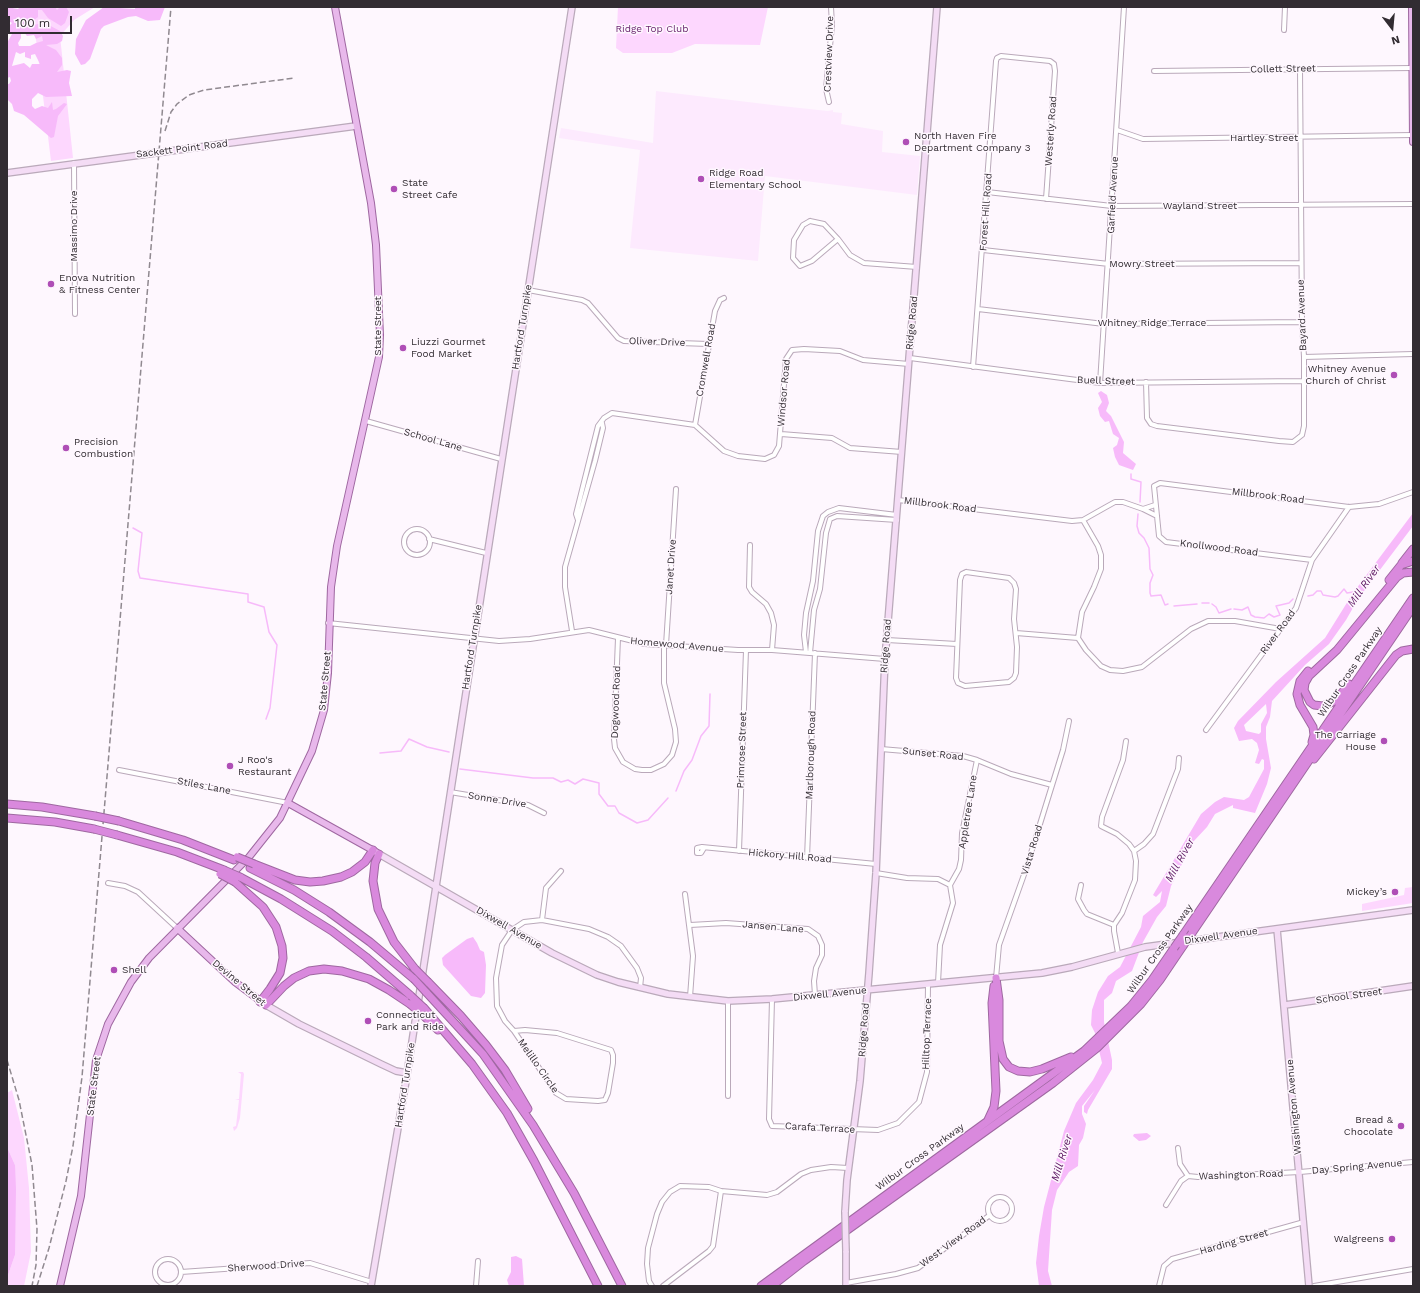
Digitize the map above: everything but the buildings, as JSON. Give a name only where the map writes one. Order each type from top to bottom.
[{"type":"highway","points":[[1308,751],[1313,740],[1314,731],[1311,722],[1298,700],[1297,694],[1300,682],[1338,642],[1413,549]]},
{"type":"highway","points":[[1401,565],[1413,561]]},
{"type":"highway","points":[[1364,670],[1330,704],[1323,706],[1314,705],[1305,694],[1305,683],[1309,676],[1337,650],[1397,577],[1403,573],[1413,572]]},
{"type":"highway","name":"Wilbur Cross Parkway","points":[[761,1286],[796,1259],[1084,1051],[1135,1001],[1183,935],[1413,598]]},
{"type":"highway","name":"Wilbur Cross Parkway","points":[[772,1286],[804,1261],[1053,1083],[1109,1038],[1141,1004],[1160,980],[1413,607]]},
{"type":"highway","points":[[1306,766],[1317,757],[1396,655],[1402,651],[1413,649]]},
{"type":"highway","points":[[7,804],[60,810],[119,821],[205,848],[252,866],[295,880],[310,882],[337,878],[352,872],[376,852]]},
{"type":"highway","points":[[7,818],[50,822],[94,829],[200,861],[207,867],[222,872],[291,905],[332,931],[366,957],[411,996],[423,1012],[462,1052],[493,1092],[518,1132],[598,1286]]},
{"type":"highway","points":[[376,852],[373,881],[378,909],[394,942],[415,969],[466,1020],[497,1059],[526,1106],[533,1125]]},
{"type":"highway","points":[[252,866],[335,916],[370,942],[414,979],[483,1054],[533,1125],[574,1193],[622,1286]]},
{"type":"highway","points":[[238,880],[264,907],[276,927],[282,946],[283,958],[280,973],[263,1004]]},
{"type":"highway","points":[[263,1004],[294,978],[309,971],[324,969],[348,972],[369,979],[423,1012]]},
{"type":"highway","points":[[996,978],[999,1000],[999,1040],[1003,1060],[1009,1067],[1018,1071],[1030,1072],[1042,1069],[1084,1051]]},
{"type":"highway","points":[[986,1122],[994,1107],[996,1090],[992,1003],[996,978]]},
{"type":"main road","name":"State Street","points":[[60,1286],[81,1196],[96,1060],[101,1043],[113,1014],[133,978],[149,958],[254,851],[276,824],[288,803],[312,751],[324,710],[327,677],[328,623],[337,546],[366,421],[379,357],[380,335],[374,231],[335,7]]},
{"type":"main road","name":"Hartford Turnpike","points":[[371,1284],[407,1073],[486,552],[572,7]]},
{"type":"main road","name":"Ridge Road","points":[[846,1284],[845,1212],[848,1168],[854,1130],[876,873],[885,659],[937,7]]},
{"type":"main road","points":[[1412,7],[1413,142]]},
{"type":"main road","name":"Sackett Point Road","points":[[7,173],[356,126]]},
{"type":"main road","name":"Dixwell Avenue","points":[[288,803],[576,966],[611,980],[640,988],[690,997],[728,1001],[772,999],[996,978],[1057,970],[1142,947],[1413,910]]},
{"type":"main road","name":"Devine Street","points":[[177,928],[235,982],[263,1004],[299,1024],[381,1064],[396,1071],[407,1073]]},
{"type":"main road","name":"Washington Avenue","points":[[1277,929],[1300,1172],[1309,1286]]},
{"type":"main road","name":"School Street","points":[[1285,1005],[1413,986]]},
{"type":"street","name":"Crestview Drive","points":[[829,102],[826,89],[832,25],[831,7]]},
{"type":"street","name":"Garfield Avenue","points":[[1100,383],[1109,264],[1124,7]]},
{"type":"street","points":[[1284,30],[1285,7]]},
{"type":"street","name":"Forest Hill Road","points":[[973,366],[997,58],[1001,56],[1050,60],[1054,64]]},
{"type":"street","name":"Westerly Road","points":[[1046,199],[1055,70],[1054,64]]},
{"type":"street","name":"Collett Street","points":[[1154,71],[1412,68]]},
{"type":"street","name":"Bayard Avenue","points":[[1146,382],[1147,418],[1151,424],[1157,426],[1293,442],[1302,435],[1304,426],[1304,357],[1301,263],[1300,69]]},
{"type":"street","name":"Hartley Street","points":[[1117,130],[1143,138],[1413,135]]},
{"type":"street","name":"Massimo Drive","points":[[74,163],[74,314]]},
{"type":"street","name":"Wayland Street","points":[[987,192],[1112,206],[1301,206],[1413,204]]},
{"type":"street","points":[[838,239],[806,265],[800,266],[795,261],[793,254],[795,237],[807,222],[816,221],[824,224],[838,239],[850,255],[864,263],[917,267]]},
{"type":"street","name":"Mowry Street","points":[[983,250],[1109,264],[1301,263]]},
{"type":"street","name":"Oliver Drive","points":[[528,290],[582,300],[588,303],[618,338],[624,341],[708,344]]},
{"type":"street","name":"Cromwell Road","points":[[696,425],[708,344],[715,311],[720,300],[724,298]]},
{"type":"street","name":"Whitney Ridge Terrace","points":[[978,309],[1104,324],[1302,322]]},
{"type":"street","name":"Windsor Road","points":[[902,452],[850,448],[832,438],[781,434],[786,359],[792,350],[797,349],[840,351],[863,360],[909,361]]},
{"type":"street","points":[[1304,357],[1413,354]]},
{"type":"street","name":"Buell Street","points":[[909,361],[973,366],[1100,383],[1303,381]]},
{"type":"street","points":[[572,631],[564,576],[578,520],[582,514],[603,428],[602,422],[608,415],[618,412],[696,425],[724,451],[738,456],[764,459],[771,457],[777,451],[781,434]]},
{"type":"street","name":"School Lane","points":[[366,421],[501,459]]},
{"type":"street","name":"Millbrook Road","points":[[1155,505],[1154,486],[1160,483],[1349,506],[1379,504],[1413,492]]},
{"type":"street","name":"Janet Drive","points":[[665,645],[676,489]]},
{"type":"street","name":"Millbrook Road","points":[[898,500],[1072,521],[1083,520],[1115,502],[1123,502],[1157,516]]},
{"type":"street","points":[[1143,509],[1155,505]]},
{"type":"street","name":"Knollwood Road","points":[[1155,505],[1159,536],[1166,542],[1312,560]]},
{"type":"street","name":"River Road","points":[[1206,730],[1296,608],[1312,560],[1349,506]]},
{"type":"street","points":[[808,653],[804,630],[807,605],[813,581],[818,531],[821,520],[828,512],[839,508],[897,518]]},
{"type":"street","points":[[828,512],[832,518]]},
{"type":"street","points":[[832,518],[897,518]]},
{"type":"street","points":[[808,653],[814,610],[820,589],[826,533],[832,518]]},
{"type":"street","points":[[1083,520],[1098,546],[1101,555],[1101,569],[1094,588],[1082,612],[1078,638],[1086,650],[1101,666],[1110,670],[1134,670],[1150,662],[1192,629],[1208,621],[1235,620],[1280,630]]},
{"type":"street","points":[[429,539],[428,548],[422,554],[418,555],[410,553],[405,546],[405,538],[413,530],[425,532],[429,539],[486,552]]},
{"type":"street","points":[[750,545],[749,587],[752,592],[766,604],[771,613],[774,630],[772,650]]},
{"type":"street","points":[[966,572],[1009,578],[1014,583],[1016,589],[1014,619],[1016,633],[1016,673],[1014,678],[1009,682],[965,686],[958,683],[956,678],[957,644],[960,580],[962,574],[966,572]]},
{"type":"street","name":"Homewood Avenue","points":[[328,623],[473,639],[516,640],[572,631],[597,631],[635,642],[665,645],[746,650],[772,650],[885,659]]},
{"type":"street","points":[[1016,633],[1078,638]]},
{"type":"street","name":"Dogwood Road","points":[[618,638],[614,739],[615,748],[623,762],[635,769],[651,770],[664,764],[672,755],[676,742],[675,729],[664,683],[665,645]]},
{"type":"street","points":[[887,640],[957,644]]},
{"type":"street","name":"Primrose Street","points":[[739,851],[746,650]]},
{"type":"street","name":"Marlborough Road","points":[[807,858],[815,654]]},
{"type":"street","name":"Vista Road","points":[[996,978],[999,945],[1013,909],[1052,785],[1064,745],[1069,720]]},
{"type":"street","points":[[1118,953],[1114,925],[1122,913],[1134,880],[1136,869],[1134,851],[1123,839],[1101,826],[1102,818],[1123,760],[1126,741]]},
{"type":"street","name":"Sunset Road","points":[[881,749],[963,756],[977,760],[1010,774],[1052,785]]},
{"type":"street","points":[[1134,851],[1144,844],[1152,834],[1178,769],[1179,758]]},
{"type":"street","name":"Appletree Lane","points":[[950,885],[959,869],[961,860],[962,833],[977,760]]},
{"type":"street","name":"Stiles Lane","points":[[119,770],[288,803]]},
{"type":"street","name":"Sonne Drive","points":[[450,792],[528,805],[544,813]]},
{"type":"street","name":"Hickory Hill Road","points":[[704,848],[876,864]]},
{"type":"street","points":[[542,920],[546,888],[562,871]]},
{"type":"street","points":[[876,873],[907,878],[938,879],[950,885],[954,903],[940,946],[938,983]]},
{"type":"street","name":"Devine Street","points":[[108,883],[126,886],[138,892],[177,928]]},
{"type":"street","points":[[1081,885],[1078,899],[1084,910],[1091,916],[1114,925]]},
{"type":"street","points":[[685,894],[693,956],[690,997]]},
{"type":"street","points":[[512,930],[524,922],[542,920],[589,929],[608,937],[621,946],[637,968],[641,978],[640,988]]},
{"type":"street","name":"Jansen Lane","points":[[690,925],[726,923],[808,929],[818,936],[822,945],[822,955],[815,975],[815,995]]},
{"type":"street","name":"Melillo Circle","points":[[512,930],[502,945],[499,954],[495,992],[497,1006],[505,1021],[556,1093],[566,1099],[598,1102],[605,1100],[608,1093],[613,1063],[611,1050],[557,1033],[525,1030],[514,1032]]},
{"type":"street","name":"Hilltop Terrace","points":[[898,1123],[919,1102],[927,1072],[928,984]]},
{"type":"street","name":"Carafa Terrace","points":[[772,999],[769,1119],[772,1126],[878,1130],[898,1123]]},
{"type":"street","points":[[728,1001],[728,1096]]},
{"type":"street","name":"Washington Road","points":[[1178,1148],[1180,1164],[1188,1176],[1208,1178],[1300,1172]]},
{"type":"street","name":"Day Spring Avenue","points":[[1300,1172],[1413,1162]]},
{"type":"street","points":[[652,1286],[649,1281],[647,1264],[648,1248],[657,1214],[662,1202],[670,1192],[680,1186],[709,1187],[721,1190],[767,1195],[776,1192],[801,1174],[811,1170],[831,1167],[848,1168]]},
{"type":"street","points":[[1166,1205],[1181,1181],[1188,1176]]},
{"type":"street","points":[[663,1286],[709,1251],[713,1246],[721,1190]]},
{"type":"street","name":"West View Road","points":[[1003,1197],[1011,1203],[1011,1214],[1006,1219],[999,1221],[990,1216],[988,1206],[993,1198],[1003,1197]]},
{"type":"street","name":"West View Road","points":[[846,1284],[918,1268],[990,1216]]},
{"type":"street","name":"Harding Street","points":[[1160,1286],[1162,1270],[1172,1259],[1304,1222]]},
{"type":"street","points":[[166,1260],[174,1261],[180,1267],[181,1272],[176,1282],[169,1285],[158,1280],[156,1273],[158,1264],[166,1260]]},
{"type":"street","points":[[476,1286],[478,1261]]},
{"type":"street","name":"Sherwood Drive","points":[[181,1272],[310,1263],[371,1284]]},
{"type":"street","points":[[1314,1286],[1413,1269]]},
{"type":"shaded area","name":"Ridge Road Elementary School","points":[[656,91],[781,106],[828,111],[833,110],[833,112],[842,113],[841,124],[883,131],[882,152],[920,156],[917,195],[765,176],[758,261],[630,248],[640,150],[559,138],[561,128],[653,143]]},
{"type":"green space","points":[[32,7],[95,7],[74,20],[60,36],[73,158],[51,161]]},
{"type":"green space","name":"Ridge Top Club","points":[[618,7],[768,7],[760,45],[695,44],[672,53],[623,53],[616,48]]},
{"type":"green space","points":[[1413,887],[1413,903],[1362,911],[1362,904],[1404,895],[1405,888]]},
{"type":"green space","points":[[238,1072],[243,1072],[244,1074],[240,1118],[237,1128],[234,1131],[233,1127],[236,1126],[239,1100],[235,1099],[239,1099],[241,1074]]},
{"type":"green space","points":[[12,1090],[24,1138],[29,1188],[31,1252],[24,1286],[7,1286],[7,1278],[15,1255],[15,1165],[7,1147],[7,1093]]},
{"type":"water","points":[[7,7],[18,9],[20,7],[55,7],[57,10],[60,7],[66,7],[69,12],[65,23],[61,26],[48,18],[42,10],[38,10],[38,17],[26,26],[45,23],[60,31],[63,36],[62,41],[57,44],[46,45],[56,50],[62,58],[62,65],[57,72],[67,70],[71,71],[69,83],[72,96],[46,97],[38,93],[32,99],[32,106],[35,109],[42,106],[48,108],[52,102],[53,110],[64,103],[67,104],[58,116],[54,137],[51,138],[24,115],[14,111],[12,104],[7,99],[7,84],[11,81],[10,77],[7,78],[7,43],[12,34],[7,31],[7,28],[12,23],[7,20]],"holes":[[[24,32],[27,36],[34,35],[36,39],[42,36],[43,41],[30,46],[19,46],[18,43],[21,38],[21,33]],[[16,52],[20,54],[25,52],[25,57],[31,59],[31,55],[35,54],[40,64],[32,64],[30,68],[24,63],[12,66]]]},
{"type":"water","points":[[104,7],[135,9],[135,7],[165,7],[160,20],[148,21],[136,16],[128,17],[104,26],[101,29],[90,59],[85,64],[81,65],[75,54],[76,39],[86,20]]},
{"type":"water","points":[[1101,391],[1107,395],[1109,403],[1106,411],[1111,416],[1124,442],[1123,453],[1136,464],[1133,470],[1119,465],[1115,457],[1113,448],[1117,445],[1119,438],[1113,434],[1109,421],[1105,422],[1100,416],[1098,408],[1102,402],[1098,393]]},
{"type":"water","name":"Mill River","points":[[1413,513],[1413,526],[1358,599],[1346,620],[1329,644],[1305,665],[1272,701],[1270,717],[1266,727],[1266,739],[1271,768],[1267,784],[1255,813],[1233,808],[1233,805],[1215,814],[1207,827],[1193,842],[1171,886],[1166,906],[1157,917],[1143,942],[1132,971],[1116,981],[1112,993],[1104,1000],[1104,1022],[1112,1060],[1112,1069],[1087,1114],[1084,1112],[1084,1106],[1095,1090],[1082,1106],[1082,1114],[1086,1124],[1083,1138],[1079,1145],[1078,1166],[1069,1172],[1057,1190],[1052,1210],[1048,1271],[1052,1286],[1039,1286],[1036,1263],[1039,1236],[1044,1207],[1064,1131],[1076,1103],[1093,1080],[1102,1063],[1095,1033],[1091,1025],[1092,1010],[1098,992],[1108,976],[1120,967],[1141,927],[1143,916],[1160,902],[1162,891],[1156,897],[1153,895],[1201,814],[1215,802],[1224,797],[1244,800],[1249,797],[1264,769],[1264,760],[1262,759],[1259,764],[1255,763],[1259,750],[1257,743],[1252,739],[1239,741],[1234,728],[1238,721],[1276,682],[1325,638],[1353,593]],"holes":[[[1266,704],[1267,713],[1261,724],[1261,732],[1259,734],[1246,731],[1244,725]]]},
{"type":"water","points":[[473,937],[480,950],[484,952],[486,965],[485,993],[481,998],[471,996],[443,965],[442,958],[467,939]]},
{"type":"water","points":[[1147,1133],[1151,1136],[1146,1140],[1139,1141],[1133,1136],[1134,1134]]},
{"type":"water","points":[[7,1147],[15,1165],[16,1189],[15,1255],[7,1278]]},
{"type":"water","points":[[516,1256],[522,1259],[524,1286],[509,1286],[507,1280],[511,1272],[511,1257]]},
{"type":"waterway","points":[[1131,474],[1131,479],[1141,482],[1140,502]]},
{"type":"waterway","points":[[1138,514],[1137,526],[1139,533],[1144,538],[1149,548],[1150,569],[1153,575],[1150,583],[1150,593],[1151,596],[1161,595],[1165,605],[1168,604]]},
{"type":"waterway","points":[[133,528],[142,533],[138,571],[140,578],[248,594],[248,602],[264,607],[269,632],[277,645],[270,708],[266,719]]},
{"type":"waterway","name":"Mill River","points":[[1308,596],[1313,595],[1317,591],[1321,591],[1323,595],[1335,597],[1338,596],[1344,589],[1347,593],[1353,592]]},
{"type":"waterway","points":[[1234,609],[1242,610],[1248,607],[1251,615],[1255,617],[1264,618],[1269,614],[1274,617],[1280,615],[1276,606],[1289,603],[1293,599]]},
{"type":"waterway","points":[[1202,603],[1209,603]]},
{"type":"waterway","points":[[1174,606],[1197,604]]},
{"type":"waterway","points":[[1212,604],[1216,607],[1219,613],[1231,609]]},
{"type":"waterway","points":[[676,791],[684,771],[692,760],[701,736],[709,726],[710,694]]},
{"type":"waterway","points":[[380,753],[401,751],[409,739],[427,747],[449,752]]},
{"type":"waterway","points":[[460,769],[533,778],[553,778],[561,782],[568,780],[575,784],[583,779],[599,783],[599,794],[608,806],[615,806],[619,813],[637,823],[648,820],[668,798]]},
{"type":"railway","points":[[37,1286],[49,1248],[66,1181],[73,1146],[82,1077],[171,7]]},
{"type":"railway","points":[[165,131],[171,112],[177,104],[189,95],[204,90],[294,78]]},
{"type":"railway","points":[[7,1060],[19,1100],[32,1165],[37,1229],[36,1265],[32,1286]]},
{"type":"place","name":"North Haven Fire Department Company 3","points":[[906,142]]},
{"type":"place","name":"Ridge Road Elementary School","points":[[701,179]]},
{"type":"place","name":"State Street Cafe","points":[[394,189]]},
{"type":"place","name":"Enova Nutrition & Fitness Center","points":[[51,284]]},
{"type":"place","name":"Liuzzi Gourmet Food Market","points":[[403,348]]},
{"type":"place","name":"Whitney Avenue Church of Christ","points":[[1394,375]]},
{"type":"place","name":"Precision Combustion","points":[[66,448]]},
{"type":"place","name":"The Carriage House","points":[[1384,741]]},
{"type":"place","name":"J Roo's Restaurant","points":[[230,766]]},
{"type":"place","name":"Mickey’s","points":[[1395,892]]},
{"type":"place","name":"Shell","points":[[114,970]]},
{"type":"place","name":"Connecticut Park and Ride","points":[[368,1021]]},
{"type":"place","name":"Bread & Chocolate","points":[[1401,1126]]},
{"type":"place","name":"Walgreens","points":[[1392,1239]]}]
